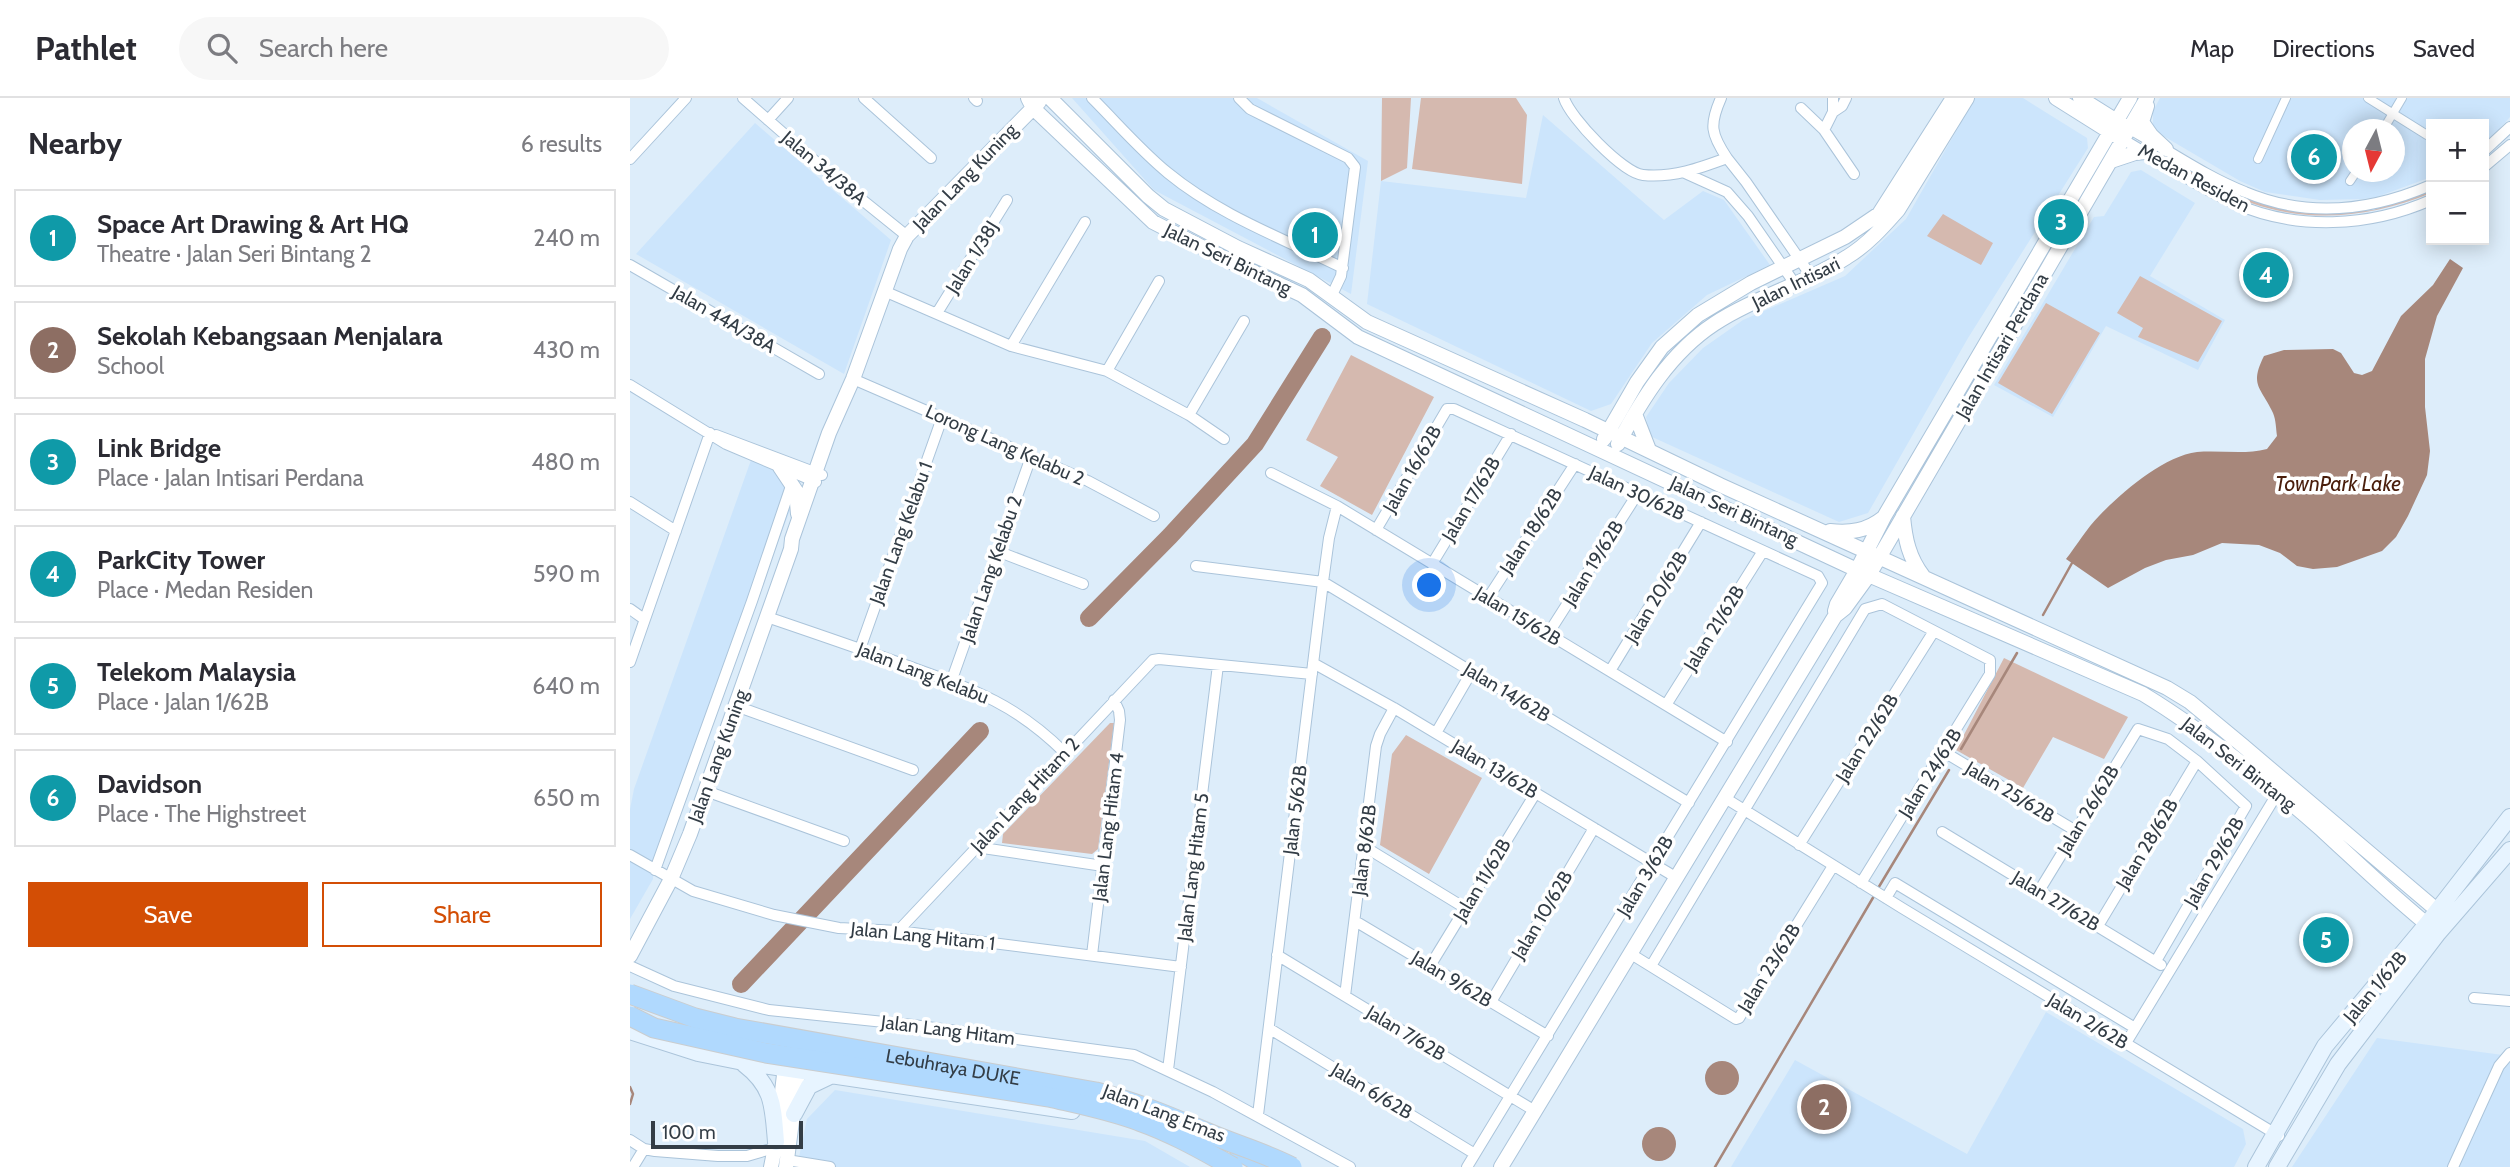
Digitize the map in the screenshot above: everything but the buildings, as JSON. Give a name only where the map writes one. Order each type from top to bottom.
[{"type":"highway","name":"Lebuhraya DUKE","points":[[630,994],[695,1018],[735,1028],[1096,1092],[1142,1105],[1209,1133],[1267,1167]]},
{"type":"highway","name":"Lebuhraya DUKE","points":[[630,1016],[654,1028],[766,1054],[1049,1097],[1084,1105],[1161,1129],[1233,1167]]},
{"type":"highway","points":[[1209,1133],[1266,1153],[1292,1167]]},
{"type":"main road","name":"Jalan 1/62B","points":[[2277,1167],[2338,1065],[2510,817]]},
{"type":"main road","name":"Jalan 1/62B","points":[[2256,1167],[2325,1046],[2437,922],[2510,850]]},
{"type":"main road","name":"Jalan Lang Emas","points":[[630,1002],[690,1023],[794,1047],[966,1065],[1061,1078],[1100,1087],[1138,1098],[1212,1129],[1280,1167]]},
{"type":"main road","points":[[630,1022],[673,1045]]},
{"type":"main road","name":"Jalan Lang Emas","points":[[630,1031],[698,1053],[743,1062],[1103,1117],[1171,1140],[1221,1167]]},
{"type":"main road","points":[[743,1062],[768,1088],[773,1105],[775,1145]]},
{"type":"main road","points":[[794,1114],[809,1086],[830,1076]]},
{"type":"street","points":[[630,159],[687,98]]},
{"type":"street","name":"Jalan 34/38A","points":[[743,98],[830,174],[907,236]]},
{"type":"street","points":[[768,120],[788,98]]},
{"type":"street","points":[[864,98],[931,158]]},
{"type":"street","name":"Jalan Seri Bintang","points":[[1050,98],[1164,209],[1238,248],[1309,280],[1367,321],[2148,679],[2190,702],[2437,922]]},
{"type":"street","points":[[1092,98],[1168,173],[1195,193],[1225,211],[1342,268]]},
{"type":"street","points":[[1239,98],[1250,109],[1352,162],[1355,167],[1341,275],[1329,303],[1345,326]]},
{"type":"street","points":[[1564,98],[1567,107],[1596,143],[1640,175],[1685,173],[1727,158]]},
{"type":"street","points":[[1721,98],[1713,119],[1713,133],[1727,158],[1811,276]]},
{"type":"street","points":[[1824,130],[1833,112],[1833,98]]},
{"type":"street","points":[[1833,112],[1842,106],[1846,98]]},
{"type":"street","name":"Jalan Intisari","points":[[1628,413],[1637,382],[1673,336],[1720,300],[1845,237],[1879,214],[1953,98]]},
{"type":"street","name":"Jalan Intisari","points":[[1606,452],[1628,413],[1674,358],[1696,338],[1729,315],[1847,257],[1871,238],[1898,210],[1967,98]]},
{"type":"street","points":[[2056,98],[2083,105],[2116,104],[2129,98]]},
{"type":"street","name":"Jalan Intisari Perdana","points":[[1873,554],[1884,517],[2111,160],[2129,98]]},
{"type":"street","points":[[2149,98],[2142,122],[2166,149]]},
{"type":"street","name":"Jalan Intisari Perdana","points":[[1873,554],[1903,516],[2028,288],[2095,158],[2149,98]]},
{"type":"street","points":[[2258,159],[2286,98]]},
{"type":"street","points":[[2368,98],[2426,134]]},
{"type":"street","points":[[2389,119],[2402,98]]},
{"type":"street","name":"Jalan Seri Bintang","points":[[1035,101],[1153,222],[1302,295],[1358,337],[1863,572],[2143,694],[2183,719],[2437,922]]},
{"type":"street","name":"Jalan Lang Kuning","points":[[630,956],[671,879],[706,791],[791,549],[792,539],[836,435],[837,419],[907,236],[1035,101]]},
{"type":"street","points":[[2083,105],[2119,130]]},
{"type":"street","points":[[2083,105],[2096,135],[2098,144],[2095,158]]},
{"type":"street","points":[[1801,108],[1824,130],[1854,174]]},
{"type":"street","points":[[2489,146],[2510,127]]},
{"type":"street","name":"Medan Residen","points":[[2119,130],[2166,149],[2245,192],[2295,206],[2327,209],[2369,206],[2426,187]]},
{"type":"street","name":"Medan Residen","points":[[2119,130],[2146,152],[2234,203],[2264,213],[2295,220],[2347,222],[2371,219],[2426,202]]},
{"type":"street","points":[[2489,163],[2510,145]]},
{"type":"street","points":[[2111,160],[2146,152]]},
{"type":"street","points":[[1685,173],[1727,191],[1796,284]]},
{"type":"street","name":"Jalan 1/38J","points":[[937,313],[1007,200]]},
{"type":"street","points":[[1753,225],[1768,214]]},
{"type":"street","points":[[1012,346],[1085,222]]},
{"type":"street","name":"Jalan 44A/38A","points":[[630,265],[819,374]]},
{"type":"street","points":[[1107,371],[1158,281]]},
{"type":"street","points":[[884,291],[1012,346],[1107,371],[1189,415],[1224,439]]},
{"type":"street","points":[[1189,415],[1244,321]]},
{"type":"street","name":"Lorong Lang Kelabu 2","points":[[853,379],[1088,481],[1154,516]]},
{"type":"street","points":[[630,385],[726,444],[780,467],[817,478]]},
{"type":"street","name":"Jalan 30/62B","points":[[1447,409],[1460,411],[1818,576],[1822,583]]},
{"type":"street","name":"Jalan 16/62B","points":[[1376,530],[1447,409]]},
{"type":"street","points":[[1585,420],[1628,413],[1649,450]]},
{"type":"street","name":"Jalan Lang Kelabu 1","points":[[860,649],[942,418]]},
{"type":"street","points":[[710,433],[728,438],[817,478]]},
{"type":"street","points":[[630,662],[710,433]]},
{"type":"street","name":"Jalan 17/62B","points":[[1432,564],[1511,434]]},
{"type":"street","name":"Jalan Lang Kelabu 2","points":[[951,682],[1031,457]]},
{"type":"street","name":"Jalan 18/62B","points":[[1488,598],[1575,464]]},
{"type":"street","points":[[780,467],[792,483],[799,508],[797,526]]},
{"type":"street","name":"Jalan 15/62B","points":[[1271,473],[1337,506],[1727,742]]},
{"type":"street","name":"Jalan Lang Kuning","points":[[791,549],[797,541],[817,478]]},
{"type":"street","points":[[654,870],[792,483]]},
{"type":"street","name":"Jalan 19/62B","points":[[1548,634],[1638,493]]},
{"type":"street","points":[[630,502],[676,531]]},
{"type":"street","name":"Jalan 5/62B","points":[[1258,1115],[1323,582],[1337,506]]},
{"type":"street","points":[[1903,516],[1904,532],[1913,563],[1923,576]]},
{"type":"street","points":[[1821,530],[1854,531],[1867,528],[1884,517]]},
{"type":"street","name":"Jalan 20/62B","points":[[1610,671],[1701,522]]},
{"type":"street","points":[[997,551],[1083,584]]},
{"type":"street","name":"Jalan 21/62B","points":[[1666,705],[1762,551]]},
{"type":"street","name":"Jalan 3/62B","points":[[1501,1167],[1835,616],[1837,604],[1863,572],[1873,554]]},
{"type":"street","points":[[1196,566],[1323,582]]},
{"type":"street","name":"Jalan 14/62B","points":[[1323,582],[1689,803]]},
{"type":"street","name":"Jalan 3/62B","points":[[1467,1167],[1822,583]]},
{"type":"street","points":[[1631,954],[1651,966],[1866,609],[1882,604],[1934,631]]},
{"type":"street","points":[[630,610],[645,619]]},
{"type":"street","name":"Jalan Lang Kelabu","points":[[767,617],[979,692],[1014,710],[1041,729],[1065,752]]},
{"type":"street","name":"Jalan 24/62B","points":[[1861,883],[1990,674],[1990,660],[1934,631]]},
{"type":"street","name":"Jalan 22/62B","points":[[1799,845],[1934,631]]},
{"type":"street","name":"Jalan Lang Hitam 2","points":[[898,931],[1153,660],[1218,665]]},
{"type":"street","points":[[1218,665],[1312,668]]},
{"type":"street","name":"Jalan Lang Hitam 5","points":[[1168,1070],[1218,665]]},
{"type":"street","name":"Jalan 13/62B","points":[[1312,668],[1394,708],[1676,878]]},
{"type":"street","points":[[1436,733],[1472,671]]},
{"type":"street","name":"Jalan Lang Hitam 4","points":[[1092,955],[1120,720],[1114,700]]},
{"type":"street","points":[[736,706],[914,770]]},
{"type":"street","name":"Jalan 8/62B","points":[[1345,996],[1376,746],[1394,708]]},
{"type":"street","name":"Jalan 29/62B","points":[[2138,729],[2168,739],[2197,761],[2246,806],[2156,961]]},
{"type":"street","name":"Jalan 26/62B","points":[[2039,891],[2138,729]]},
{"type":"street","name":"Jalan 25/62B","points":[[1944,752],[2076,831]]},
{"type":"street","name":"Jalan 28/62B","points":[[2098,926],[2197,761]]},
{"type":"street","points":[[706,791],[844,841]]},
{"type":"street","name":"Jalan 11/62B","points":[[1430,966],[1535,794]]},
{"type":"street","name":"Jalan 29/62B","points":[[2126,1043],[2277,794]]},
{"type":"street","name":"Jalan 2/62B","points":[[1724,798],[2291,1143]]},
{"type":"street","name":"Jalan 10/62B","points":[[1491,1002],[1594,828]]},
{"type":"street","name":"Jalan 27/62B","points":[[1942,832],[2170,970]]},
{"type":"street","points":[[976,847],[1103,866]]},
{"type":"street","points":[[1365,847],[1465,908]]},
{"type":"street","name":"Jalan Lang Hitam 1","points":[[630,855],[671,879],[717,900],[827,926],[898,931],[1181,967]]},
{"type":"street","name":"Jalan 23/62B","points":[[1651,966],[1732,1018],[1739,1018],[1833,866]]},
{"type":"street","points":[[1886,898],[1895,883],[2135,1028]]},
{"type":"street","name":"Jalan 9/62B","points":[[1355,920],[1548,1037]]},
{"type":"street","name":"Jalan 7/62B","points":[[1278,955],[1535,1111]]},
{"type":"street","name":"Jalan Lang Hitam","points":[[630,966],[674,986],[769,1010],[913,1025],[1134,1055],[1258,1115],[1350,1167]]},
{"type":"street","points":[[2474,998],[2510,1001]]},
{"type":"street","name":"Jalan 6/62B","points":[[1270,1029],[1475,1154]]},
{"type":"street","points":[[771,1167],[794,1047]]},
{"type":"street","points":[[2453,1167],[2499,1066],[2510,1053]]},
{"type":"street","points":[[791,1070],[794,1114],[790,1164],[825,1167]]},
{"type":"street","points":[[630,1140],[644,1149],[747,1161],[775,1145]]},
{"type":"street","points":[[633,1167],[644,1149]]},
{"type":"street","points":[[718,1156],[729,1167]]},
{"type":"shaded area","points":[[1072,98],[1257,98],[1368,161],[1351,294],[1154,190]]},
{"type":"shaded area","points":[[1382,98],[1411,98],[1407,168],[1381,181]]},
{"type":"shaded area","points":[[1421,98],[1516,98],[1527,115],[1522,184],[1412,169]]},
{"type":"shaded area","points":[[1975,98],[2023,98],[2087,138],[2088,148],[1968,338],[1868,513],[1839,522],[1650,436],[1646,417],[1669,383],[1703,348],[1743,320],[1845,276],[1906,219]]},
{"type":"shaded area","points":[[2160,98],[2510,98],[2510,117],[2489,140],[2489,119],[2426,119],[2426,179],[2377,197],[2363,199],[2320,200],[2265,192],[2240,181],[2160,134],[2153,126],[2153,111]]},
{"type":"shaded area","points":[[1543,115],[1664,220],[1703,191],[1724,200],[1770,265],[1707,295],[1652,343],[1611,404],[1591,411],[1367,304],[1381,181],[1526,198]]},
{"type":"shaded area","points":[[755,123],[891,240],[844,374],[636,254]]},
{"type":"shaded area","points":[[2138,137],[2210,180],[2336,213],[2373,210],[2426,191],[2426,195],[2376,210],[2349,214],[2295,214],[2241,199],[2214,187],[2136,139]]},
{"type":"shaded area","points":[[2141,170],[2195,203],[2150,276],[2225,320],[2198,370],[2106,326],[2053,417],[1994,385],[2094,217],[2104,216],[2131,172]]},
{"type":"shaded area","points":[[1943,214],[1993,243],[1981,265],[1927,236]]},
{"type":"shaded area","points":[[2140,276],[2222,321],[2198,362],[2138,337],[2143,328],[2117,313]]},
{"type":"shaded area","points":[[2046,303],[2100,333],[2052,414],[1998,383]]},
{"type":"shaded area","points":[[1351,355],[1434,397],[1372,515],[1320,486],[1338,457],[1306,440]]},
{"type":"shaded area","points":[[751,460],[778,470],[799,486],[659,862],[653,864],[653,879],[630,919],[630,809],[634,789]]},
{"type":"shaded area","points":[[2004,658],[2128,717],[2104,759],[2053,737],[2023,788],[1956,750]]},
{"type":"shaded area","points":[[1110,723],[1114,723],[1098,849],[1092,854],[1002,843],[1003,834]]},
{"type":"shaded area","points":[[1406,735],[1482,778],[1429,874],[1380,845],[1392,754]]},
{"type":"shaded area","points":[[2046,1012],[2243,1129],[2246,1144],[2234,1167],[1731,1167],[1795,1060],[1967,1154]]},
{"type":"shaded area","points":[[2377,1038],[2510,1056],[2510,1167],[2292,1167]]},
{"type":"shaded area","points":[[835,1090],[1145,1141],[1190,1167],[797,1167],[807,1119]]},
{"type":"water","name":"TownPark Lake","points":[[2450,259],[2463,268],[2437,316],[2425,359],[2425,407],[2430,451],[2427,475],[2396,537],[2382,551],[2337,567],[2313,569],[2297,566],[2280,553],[2259,545],[2222,543],[2193,555],[2166,560],[2145,568],[2108,588],[2066,559],[2108,507],[2144,476],[2171,460],[2197,452],[2250,452],[2267,449],[2277,436],[2274,416],[2257,380],[2264,356],[2284,350],[2333,349],[2341,353],[2354,373],[2362,375],[2372,371],[2401,316],[2433,285]]},
{"type":"water","points":[[1722,1061],[1734,1066],[1739,1078],[1734,1090],[1722,1095],[1710,1090],[1705,1078],[1710,1066]]},
{"type":"water","points":[[1659,1127],[1671,1132],[1676,1144],[1671,1156],[1659,1161],[1647,1156],[1642,1144],[1647,1132]]},
{"type":"waterway","points":[[1089,618],[1255,444],[1322,337]]},
{"type":"waterway","points":[[2043,615],[2072,563]]},
{"type":"waterway","points":[[1961,749],[2017,653]]},
{"type":"waterway","points":[[741,984],[980,731]]},
{"type":"waterway","points":[[1877,890],[1949,770]]},
{"type":"waterway","points":[[1715,1167],[1874,896]]},
{"type":"waterway","points":[[630,1087],[633,1094],[630,1104]]},
{"type":"place","name":"Davidson","points":[[2314,157]]},
{"type":"place","name":"Link Bridge","points":[[2061,222]]},
{"type":"place","name":"Space Art Drawing & Art HQ","points":[[1315,235]]},
{"type":"place","name":"ParkCity Tower","points":[[2266,275]]},
{"type":"place","name":"Telekom Malaysia","points":[[2326,940]]},
{"type":"place","name":"Sekolah Kebangsaan Menjalara","points":[[1824,1107]]}]
